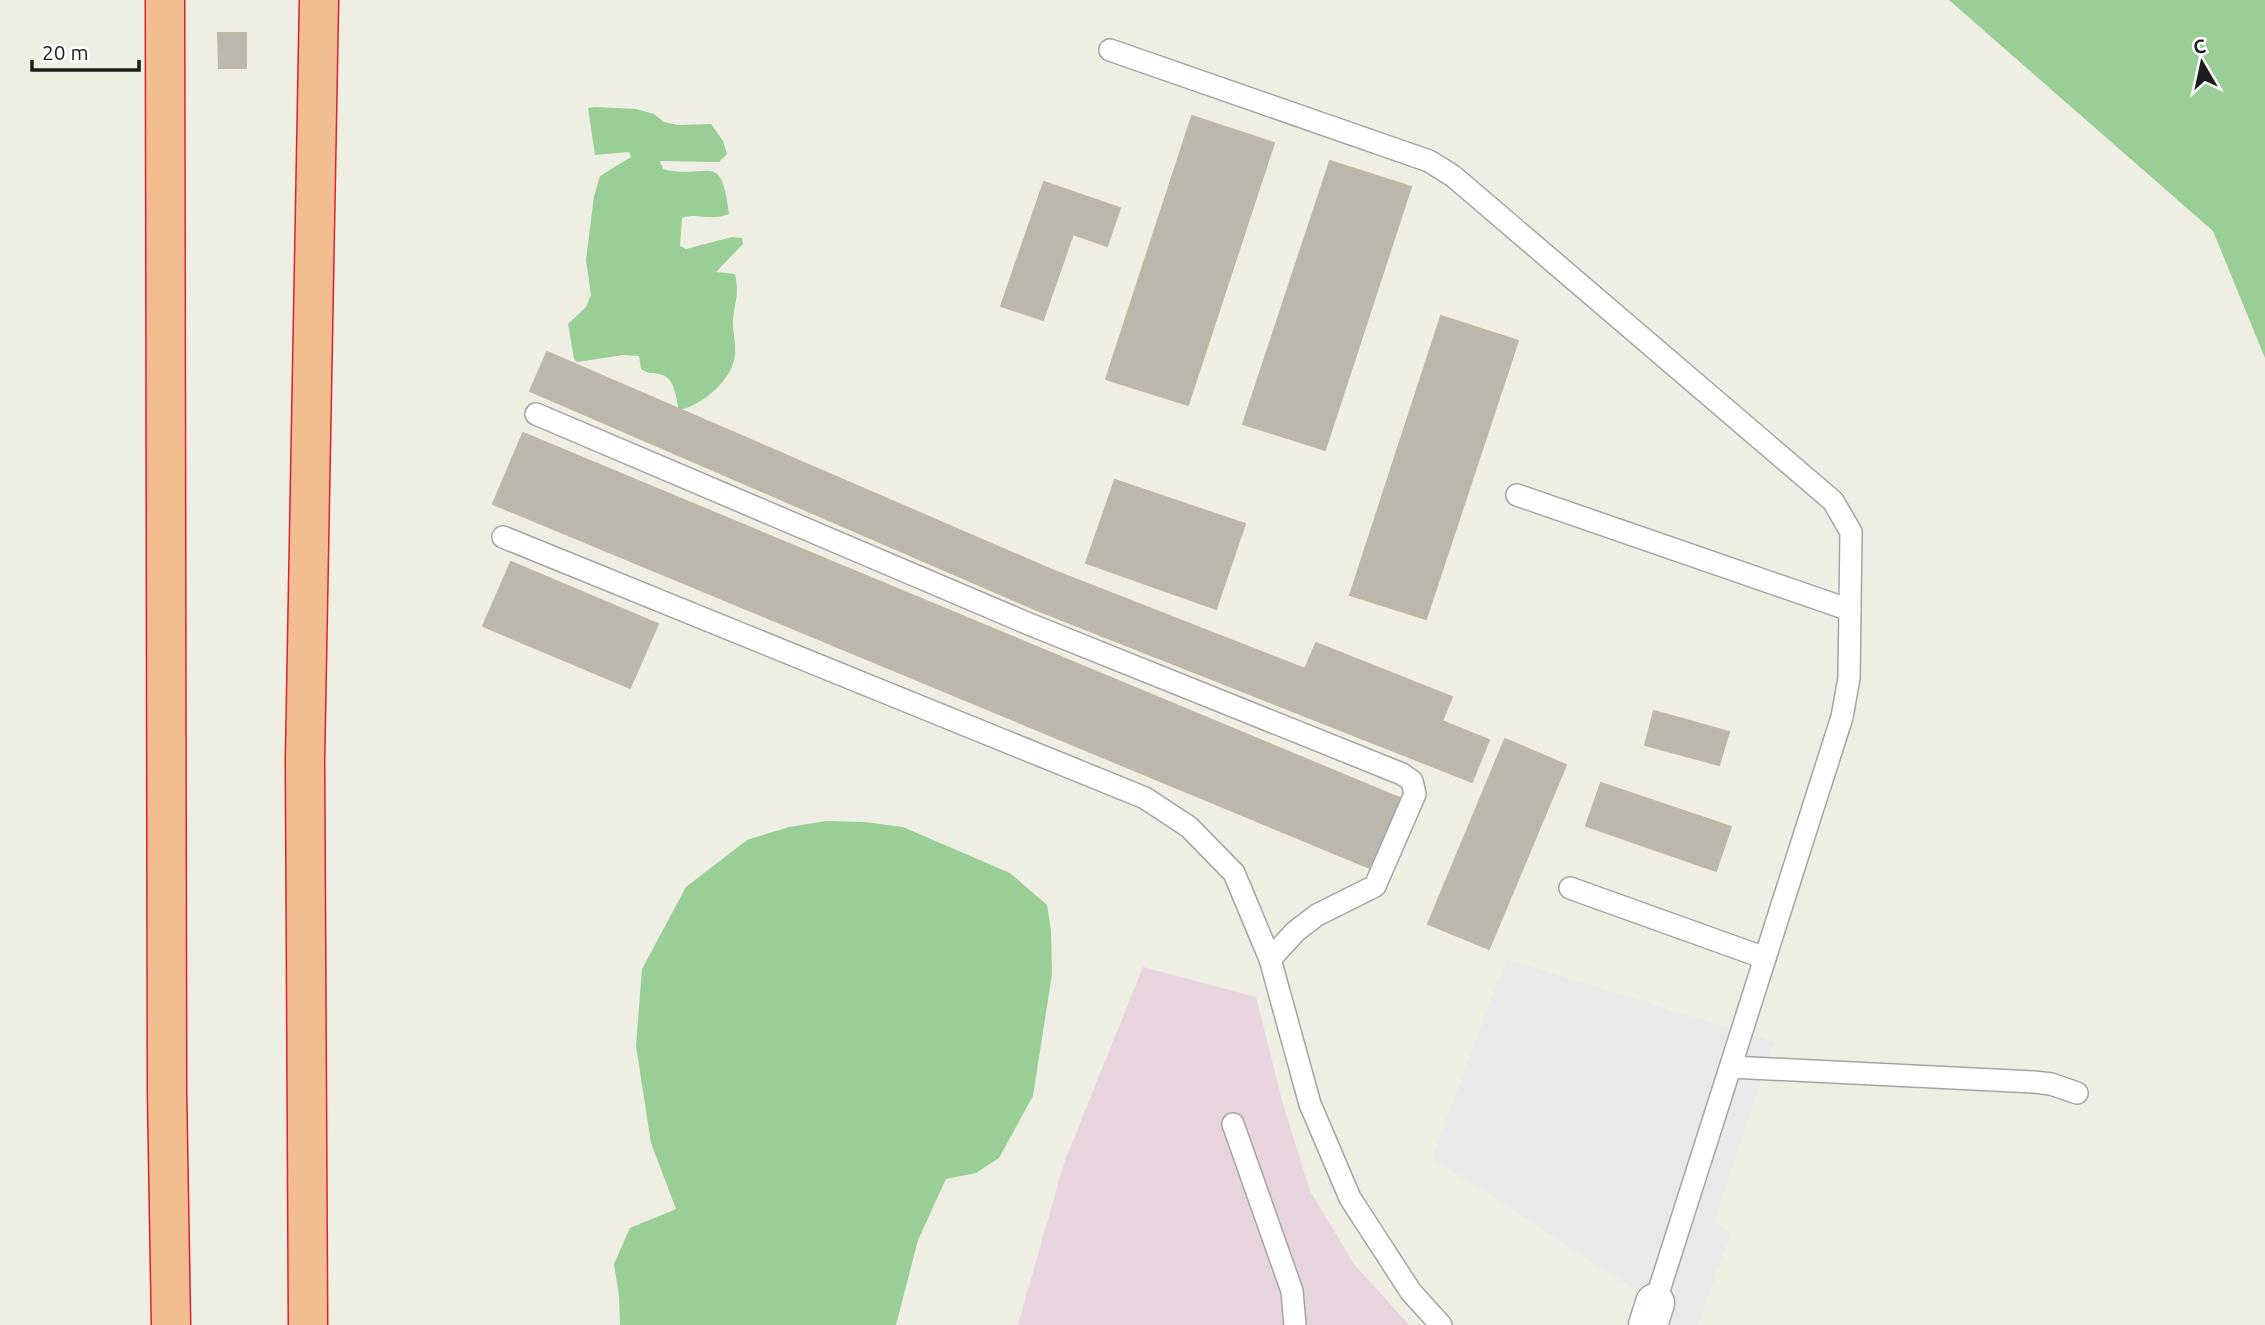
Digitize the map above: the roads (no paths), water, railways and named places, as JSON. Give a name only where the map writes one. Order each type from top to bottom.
[{"type":"highway","points":[[165,0],[167,1077],[171,1325]]},
{"type":"highway","points":[[308,1325],[305,760],[318,0]]},
{"type":"lane","points":[[1110,50],[1429,161],[1453,176],[1833,501],[1851,532],[1849,678],[1842,717],[1652,1314]]},
{"type":"lane","points":[[536,414],[1030,624],[1402,774],[1412,781],[1415,794],[1375,886],[1317,915],[1296,931],[1270,959]]},
{"type":"lane","points":[[1517,495],[1850,610]]},
{"type":"lane","points":[[503,537],[1145,798],[1189,827],[1234,873],[1270,959],[1310,1104],[1350,1198],[1411,1292],[1441,1325]]},
{"type":"lane","points":[[1570,888],[1765,958]]},
{"type":"lane","points":[[1731,1067],[2034,1082],[2051,1084],[2077,1093]]},
{"type":"lane","points":[[1233,1124],[1292,1292],[1295,1325]]}]
